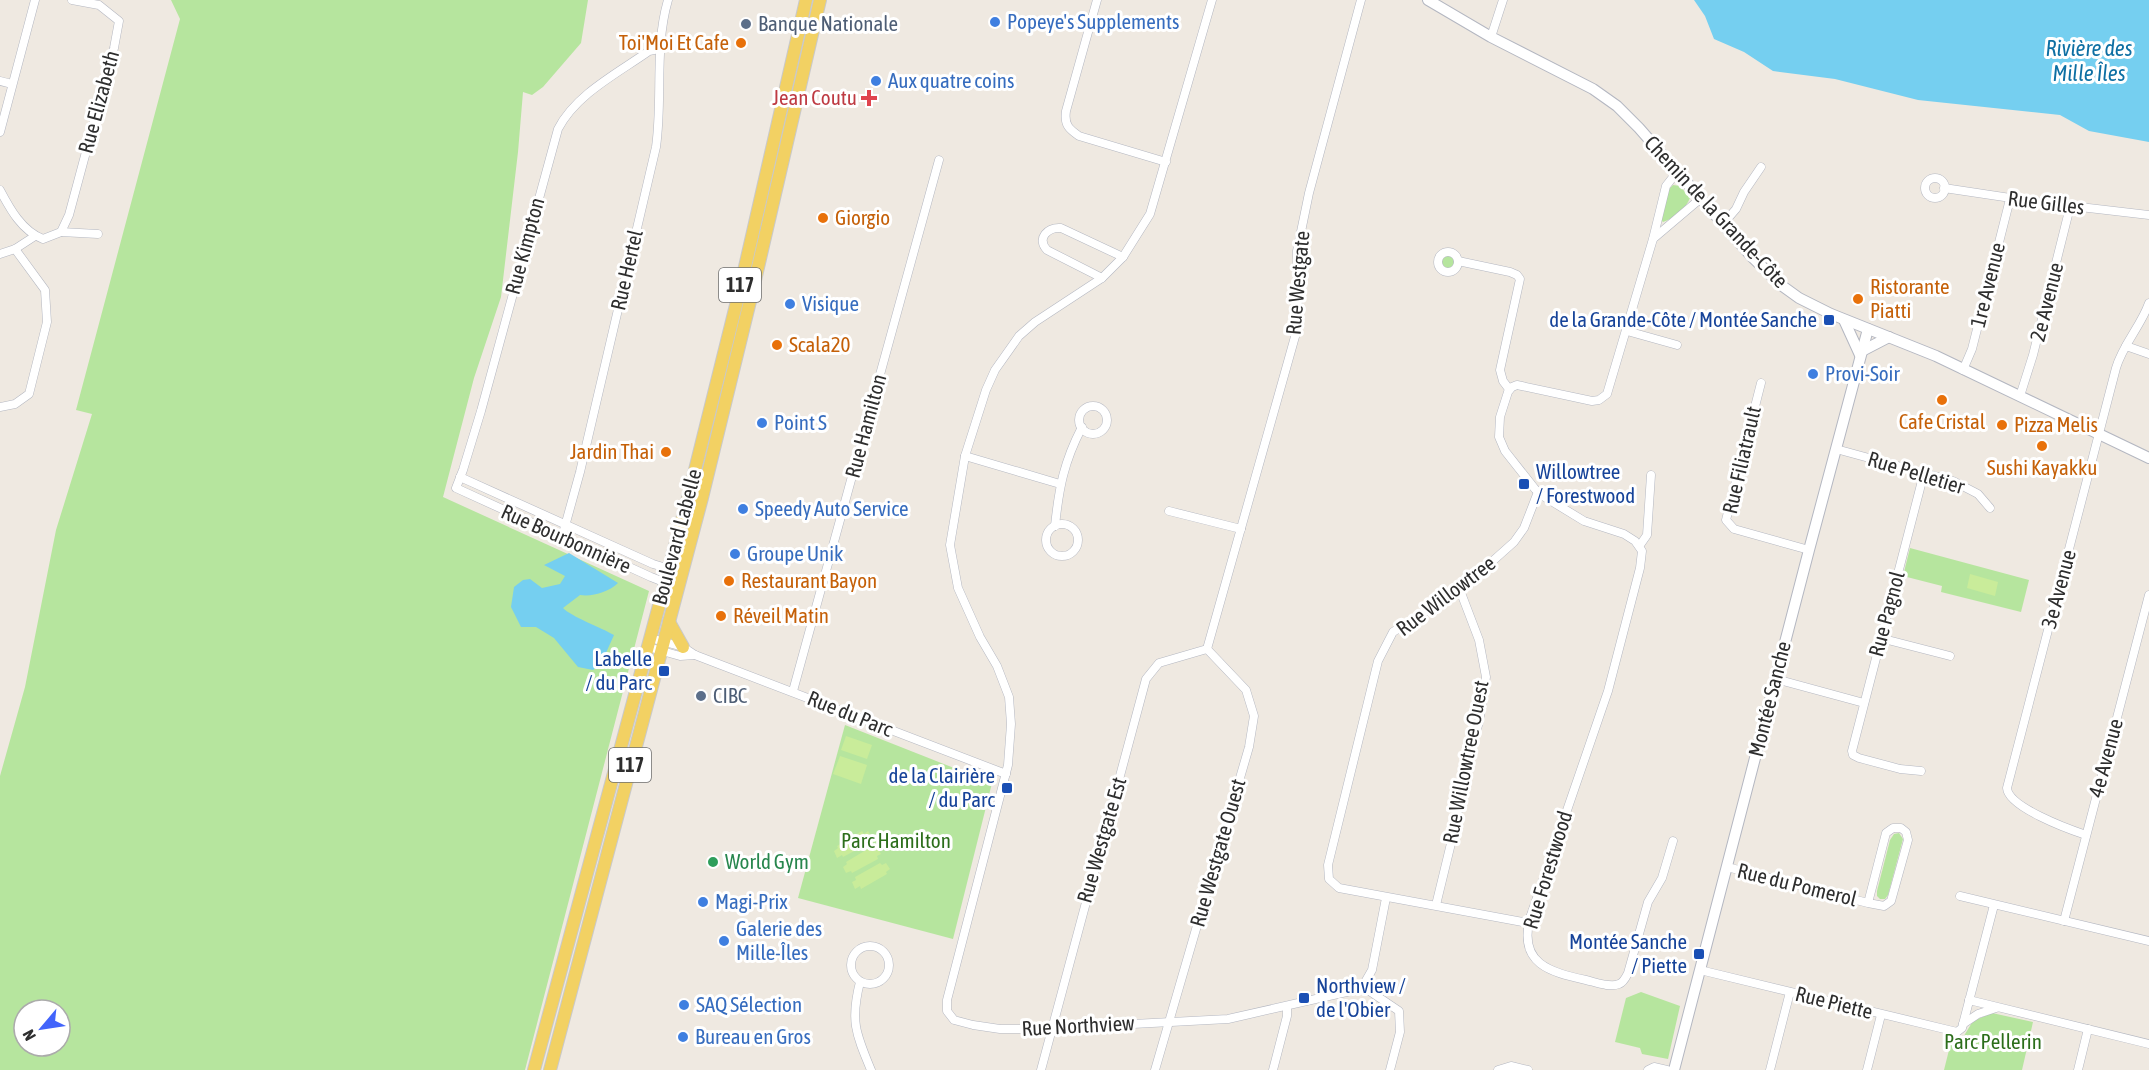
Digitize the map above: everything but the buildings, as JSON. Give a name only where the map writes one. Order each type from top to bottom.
[{"type":"main road","name":"Boulevard Labelle","points":[[534,1070],[716,390],[806,0]]},
{"type":"main road","name":"Boulevard Labelle","points":[[550,1070],[682,573],[753,289],[820,0]]},
{"type":"main road","name":"Chemin de la Grande-Côte","points":[[1428,0],[1491,37],[1584,84],[1609,100],[1633,122],[1752,257],[1786,290],[1807,303],[1963,370],[2149,458]]},
{"type":"main road","points":[[1844,320],[1861,353],[1889,337]]},
{"type":"main road","name":"Montée Sanche","points":[[1674,1070],[1868,329]]},
{"type":"main road","points":[[669,622],[683,647]]},
{"type":"street","points":[[0,132],[35,0]]},
{"type":"street","name":"Rue Elizabeth","points":[[61,232],[69,215],[114,48],[119,21],[99,5],[72,0]]},
{"type":"street","name":"Rue Hertel","points":[[562,537],[567,525],[656,147],[660,120],[659,49],[668,0]]},
{"type":"street","points":[[1097,0],[1066,111],[1065,120],[1068,128],[1079,136],[1166,162]]},
{"type":"street","points":[[1006,774],[1010,755],[1009,697],[997,666],[980,637],[958,588],[950,545],[965,456],[986,390],[995,370],[1019,336],[1035,322],[1102,278],[1123,257],[1150,214],[1212,0]]},
{"type":"street","name":"Rue Westgate","points":[[1207,649],[1298,326],[1297,251],[1309,192],[1361,0]]},
{"type":"street","points":[[1491,37],[1503,0]]},
{"type":"street","name":"Rue Kimpton","points":[[456,488],[491,374],[558,129],[568,113],[585,97],[649,51],[659,49]]},
{"type":"street","points":[[0,81],[12,84]]},
{"type":"street","name":"Rue Hamilton","points":[[793,691],[939,160]]},
{"type":"street","points":[[1723,224],[1736,209],[1743,192],[1761,167]]},
{"type":"street","points":[[1640,545],[1624,534],[1577,517],[1538,492],[1505,451],[1499,437],[1501,412],[1509,389],[1517,385],[1592,401],[1603,399],[1612,383],[1666,186],[1677,172]]},
{"type":"street","name":"Rue Gilles","points":[[1944,188],[2070,207],[2149,215]]},
{"type":"street","points":[[0,190],[21,223],[35,236],[44,239],[61,232],[98,234]]},
{"type":"street","points":[[1653,239],[1700,199]]},
{"type":"street","name":"1re Avenue","points":[[1963,370],[1972,349],[2010,199]]},
{"type":"street","name":"2e Avenue","points":[[2020,396],[2032,359],[2070,207]]},
{"type":"street","points":[[1102,278],[1047,250],[1043,245],[1046,232],[1053,228],[1061,228],[1123,257]]},
{"type":"street","points":[[0,254],[15,249],[35,236]]},
{"type":"street","points":[[0,407],[15,404],[29,394],[47,322],[45,290],[15,249]]},
{"type":"street","points":[[1458,261],[1510,272],[1520,279],[1500,370],[1503,381],[1509,389]]},
{"type":"street","name":"3e Avenue","points":[[2086,836],[2020,806],[2006,790],[2116,368],[2149,303]]},
{"type":"street","points":[[1627,331],[1677,345]]},
{"type":"street","points":[[2126,346],[2149,354]]},
{"type":"street","name":"Rue Filiatrault","points":[[1761,383],[1726,520],[1734,529],[1809,550]]},
{"type":"street","points":[[1055,526],[1067,525],[1076,532],[1078,544],[1070,554],[1058,555],[1048,547],[1047,535],[1055,526],[1060,484],[1069,452],[1082,427]]},
{"type":"street","name":"Rue Pelletier","points":[[1836,449],[1953,481],[1981,496],[1990,508]]},
{"type":"street","points":[[965,456],[1060,484]]},
{"type":"street","name":"Rue Pagnol","points":[[1921,771],[1879,764],[1853,756],[1852,748],[1924,473]]},
{"type":"street","name":"Rue Forestwood","points":[[1651,475],[1648,532],[1646,539],[1640,545],[1642,551],[1640,568],[1608,691],[1528,923],[1529,950],[1535,961],[1542,966],[1577,978],[1606,984],[1620,984],[1628,973],[1648,902],[1662,878],[1673,842]]},
{"type":"street","name":"Rue Bourbonnière","points":[[460,477],[682,573]]},
{"type":"street","name":"Rue Bourbonnière","points":[[456,488],[666,583],[678,586]]},
{"type":"street","name":"Rue Willowtree","points":[[1528,923],[1339,888],[1329,879],[1328,865],[1378,661],[1393,632],[1423,614],[1458,585],[1486,567],[1518,538],[1538,492]]},
{"type":"street","points":[[1169,511],[1241,530]]},
{"type":"street","name":"Rue Willowtree Ouest","points":[[1436,905],[1455,827],[1467,762],[1479,722],[1486,676],[1479,640],[1458,585]]},
{"type":"street","name":"4e Avenue","points":[[2064,921],[2149,596]]},
{"type":"street","points":[[1880,638],[1950,656]]},
{"type":"street","name":"Rue du Parc","points":[[649,642],[680,656],[695,655]]},
{"type":"street","name":"Rue du Parc","points":[[662,646],[683,647],[695,655],[1006,774]]},
{"type":"street","name":"Rue Westgate Ouest","points":[[1155,1070],[1248,747],[1254,716],[1246,690],[1207,649]]},
{"type":"street","name":"Rue Westgate Est","points":[[1041,1070],[1146,679],[1159,663],[1207,649]]},
{"type":"street","points":[[1776,679],[1864,703]]},
{"type":"street","name":"Rue Northview","points":[[1006,774],[947,1000],[946,1011],[954,1020],[987,1028],[1008,1030],[1228,1019],[1352,991],[1362,986]]},
{"type":"street","name":"Rue du Pomerol","points":[[1727,867],[1868,903],[1884,906],[1891,901],[1908,840],[1906,832],[1901,828],[1893,828],[1886,833],[1868,903]]},
{"type":"street","points":[[1960,896],[2149,941]]},
{"type":"street","points":[[1386,898],[1373,964],[1362,986],[1399,1011],[1400,1032],[1390,1070]]},
{"type":"street","points":[[1963,1024],[1994,904]]},
{"type":"street","points":[[865,946],[881,950],[886,954],[889,964],[885,977],[876,984],[869,985],[860,982],[852,972],[851,965],[854,955],[865,946]]},
{"type":"street","name":"Rue Piette","points":[[1700,970],[1953,1032],[1959,1031],[1963,1024],[1978,1014],[1997,1007]]},
{"type":"street","points":[[860,982],[854,1004],[854,1019],[857,1036],[871,1070]]},
{"type":"street","points":[[1770,1070],[1790,992]]},
{"type":"street","points":[[1969,1000],[2149,1044]]},
{"type":"street","points":[[1273,1070],[1287,1016],[1287,1007]]},
{"type":"street","points":[[1867,1070],[1881,1015]]},
{"type":"street","points":[[2078,1070],[2088,1029]]},
{"type":"street","points":[[1498,1070],[1511,1066],[1528,1070]]},
{"type":"street","points":[[1648,1070],[1654,1067],[1667,1070]]},
{"type":"green space","points":[[171,0],[588,0],[581,43],[543,87],[532,95],[523,92],[501,297],[474,378],[443,497],[649,591],[525,1070],[0,1070],[0,776],[25,687],[56,530],[92,414],[76,410],[180,19]]},
{"type":"green space","points":[[1673,185],[1680,186],[1690,198],[1680,212],[1663,222],[1661,220],[1668,190]]},
{"type":"green space","points":[[1448,255],[1453,257],[1455,262],[1453,267],[1448,269],[1443,267],[1441,262],[1443,257]]},
{"type":"green space","points":[[1910,548],[2029,580],[2021,612],[1941,592],[1942,586],[1903,576]]},
{"type":"green space","points":[[1970,574],[1998,582],[1995,596],[1967,588]]},
{"type":"green space","name":"Parc Hamilton","points":[[845,725],[992,783],[953,939],[798,898]]},
{"type":"green space","points":[[846,736],[872,745],[867,759],[841,750]]},
{"type":"green space","points":[[840,756],[867,765],[861,784],[833,774]]},
{"type":"green space","points":[[862,831],[864,834],[868,831],[872,838],[868,841],[869,843],[837,858],[834,851],[838,848],[837,846]]},
{"type":"green space","points":[[1899,833],[1903,839],[1888,895],[1885,899],[1880,899],[1877,891],[1890,840],[1894,834]]},
{"type":"green space","points":[[871,847],[873,850],[877,847],[881,854],[877,856],[878,859],[852,873],[851,871],[846,873],[843,867],[847,864],[846,862]]},
{"type":"green space","points":[[880,863],[882,865],[886,863],[890,869],[886,872],[887,874],[861,889],[860,886],[855,889],[852,882],[856,880],[855,877]]},
{"type":"green space","points":[[1641,992],[1680,1006],[1668,1059],[1642,1054],[1640,1048],[1615,1042],[1626,998]]},
{"type":"green space","name":"Parc Pellerin","points":[[1992,1013],[2033,1022],[2022,1070],[1944,1070],[1952,1038],[1962,1039],[1973,1021]]},
{"type":"water","name":"Rivière des Mille Îles","points":[[1694,0],[2149,0],[2149,142],[2089,131],[2060,115],[1918,100],[1835,79],[1773,71],[1744,52],[1714,39],[1705,16]]},
{"type":"water","points":[[569,553],[618,583],[600,593],[580,595],[563,608],[572,615],[614,635],[601,664],[593,670],[578,667],[554,638],[536,627],[521,627],[511,607],[514,587],[523,580],[530,579],[542,588],[560,584],[565,576],[544,565]]},
{"type":"place","name":"Popeye's Supplements","points":[[995,22]]},
{"type":"place","name":"Banque Nationale","points":[[746,24]]},
{"type":"place","name":"Toi'Moi Et Cafe","points":[[741,43]]},
{"type":"place","name":"Aux quatre coins","points":[[876,81]]},
{"type":"place","name":"Jean Coutu","points":[[869,98]]},
{"type":"place","name":"Giorgio","points":[[823,218]]},
{"type":"place","name":"Ristorante Piatti","points":[[1858,299]]},
{"type":"place","name":"Visique","points":[[790,304]]},
{"type":"place","name":"de la Grande-Côte / Montée Sanche","points":[[1829,320]]},
{"type":"place","name":"Scala20","points":[[777,345]]},
{"type":"place","name":"Provi-Soir","points":[[1813,374]]},
{"type":"place","name":"Cafe Cristal","points":[[1942,400]]},
{"type":"place","name":"Point S","points":[[762,423]]},
{"type":"place","name":"Pizza Melis","points":[[2002,425]]},
{"type":"place","name":"Sushi Kayakku","points":[[2042,446]]},
{"type":"place","name":"Jardin Thai","points":[[666,452]]},
{"type":"place","name":"Willowtree / Forestwood","points":[[1524,484]]},
{"type":"place","name":"Speedy Auto Service","points":[[743,509]]},
{"type":"place","name":"Groupe Unik","points":[[735,554]]},
{"type":"place","name":"Restaurant Bayon","points":[[729,581]]},
{"type":"place","name":"Réveil Matin","points":[[721,616]]},
{"type":"place","name":"Labelle / du Parc","points":[[664,671]]},
{"type":"place","name":"CIBC","points":[[701,696]]},
{"type":"place","name":"de la Clairière / du Parc","points":[[1007,788]]},
{"type":"place","name":"World Gym","points":[[713,862]]},
{"type":"place","name":"Magi-Prix","points":[[703,902]]},
{"type":"place","name":"Galerie des Mille-Îles","points":[[724,941]]},
{"type":"place","name":"Montée Sanche / Piette","points":[[1699,954]]},
{"type":"place","name":"Northview / de l'Obier","points":[[1304,998]]},
{"type":"place","name":"SAQ Sélection","points":[[684,1005]]},
{"type":"place","name":"Bureau en Gros","points":[[683,1037]]}]
